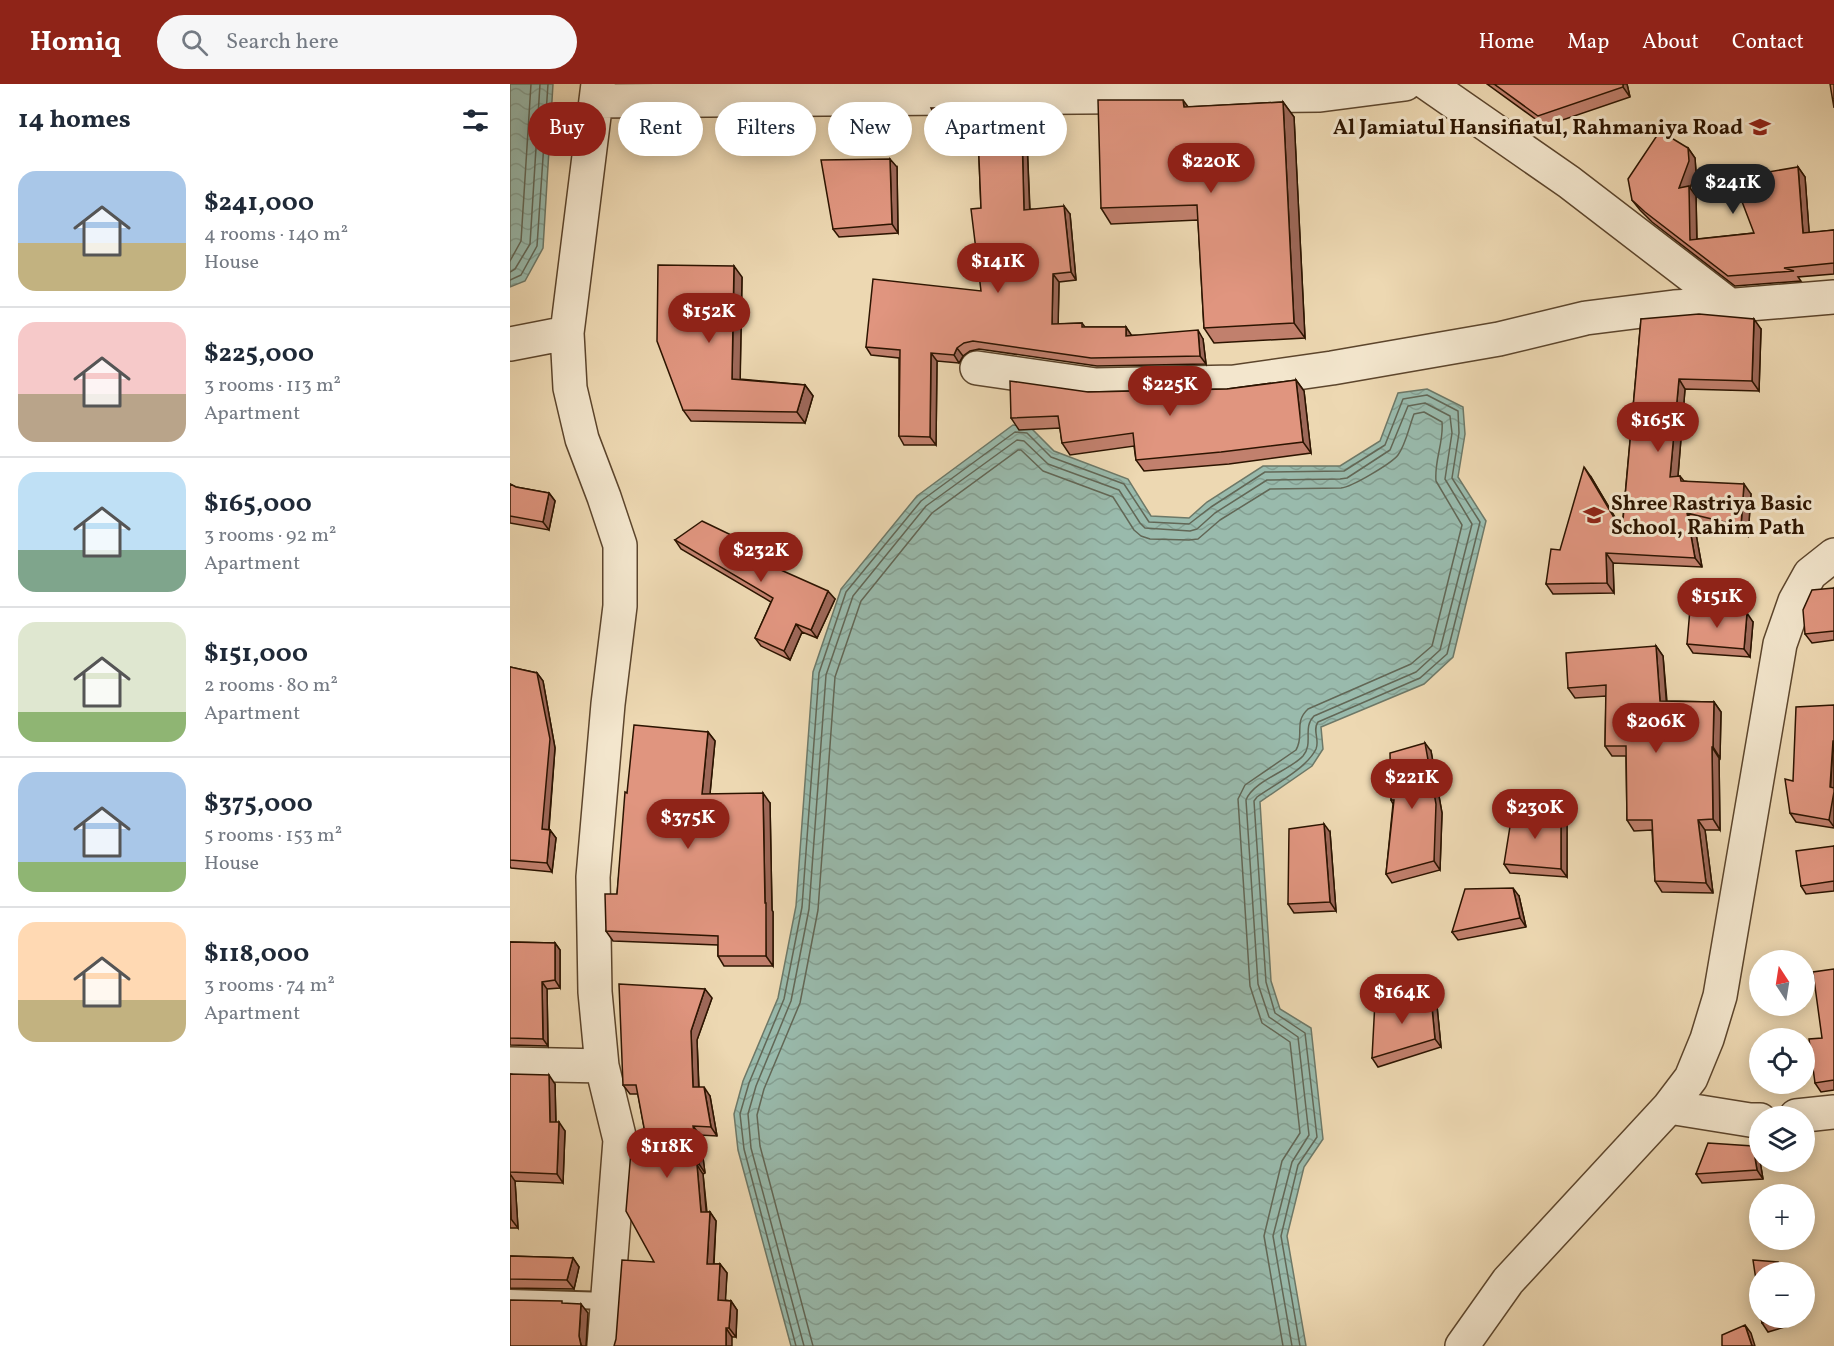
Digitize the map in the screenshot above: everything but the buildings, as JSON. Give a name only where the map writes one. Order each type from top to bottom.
[{"type":"street","points":[[604,1346],[620,1140],[602,1066],[595,992],[593,877],[608,704],[620,606],[620,545],[582,439],[570,388],[567,333],[597,93],[875,91],[1320,95],[1405,84]]},
{"type":"street","points":[[1428,84],[1569,182],[1728,304]]},
{"type":"street","points":[[977,368],[1096,385],[1234,382],[1488,341],[1586,318],[1674,307],[1736,305],[1834,297]]},
{"type":"street","points":[[510,344],[567,333]]},
{"type":"street","points":[[1462,1346],[1508,1281],[1669,1107],[1691,1078],[1707,1039],[1720,996],[1780,644],[1795,601],[1810,574],[1834,555]]},
{"type":"street","points":[[510,1064],[602,1066]]},
{"type":"street","points":[[1669,1107],[1749,1120]]},
{"type":"street","points":[[1815,1114],[1834,1112]]},
{"type":"lane","points":[[510,1298],[608,1301]]},
{"type":"water","points":[[510,84],[553,84],[552,102],[528,102],[528,156],[549,156],[543,248],[525,281],[510,287]]},
{"type":"water","points":[[1427,389],[1463,407],[1465,434],[1458,477],[1486,521],[1453,657],[1424,684],[1321,727],[1323,749],[1312,766],[1260,802],[1271,981],[1280,1009],[1311,1028],[1323,1139],[1304,1167],[1287,1236],[1306,1346],[791,1346],[738,1150],[734,1114],[743,1081],[778,998],[796,906],[813,672],[841,589],[917,496],[1013,425],[1030,427],[1054,451],[1128,479],[1151,516],[1189,518],[1207,502],[1263,466],[1340,466],[1380,441],[1398,393]]},
{"type":"place","name":"Al Jamiatul Hansifiatul, Rahmaniya Road","points":[[1760,127]]},
{"type":"place","name":"Shree Rastriya Basic School, Rahim Path","points":[[1594,515]]}]
